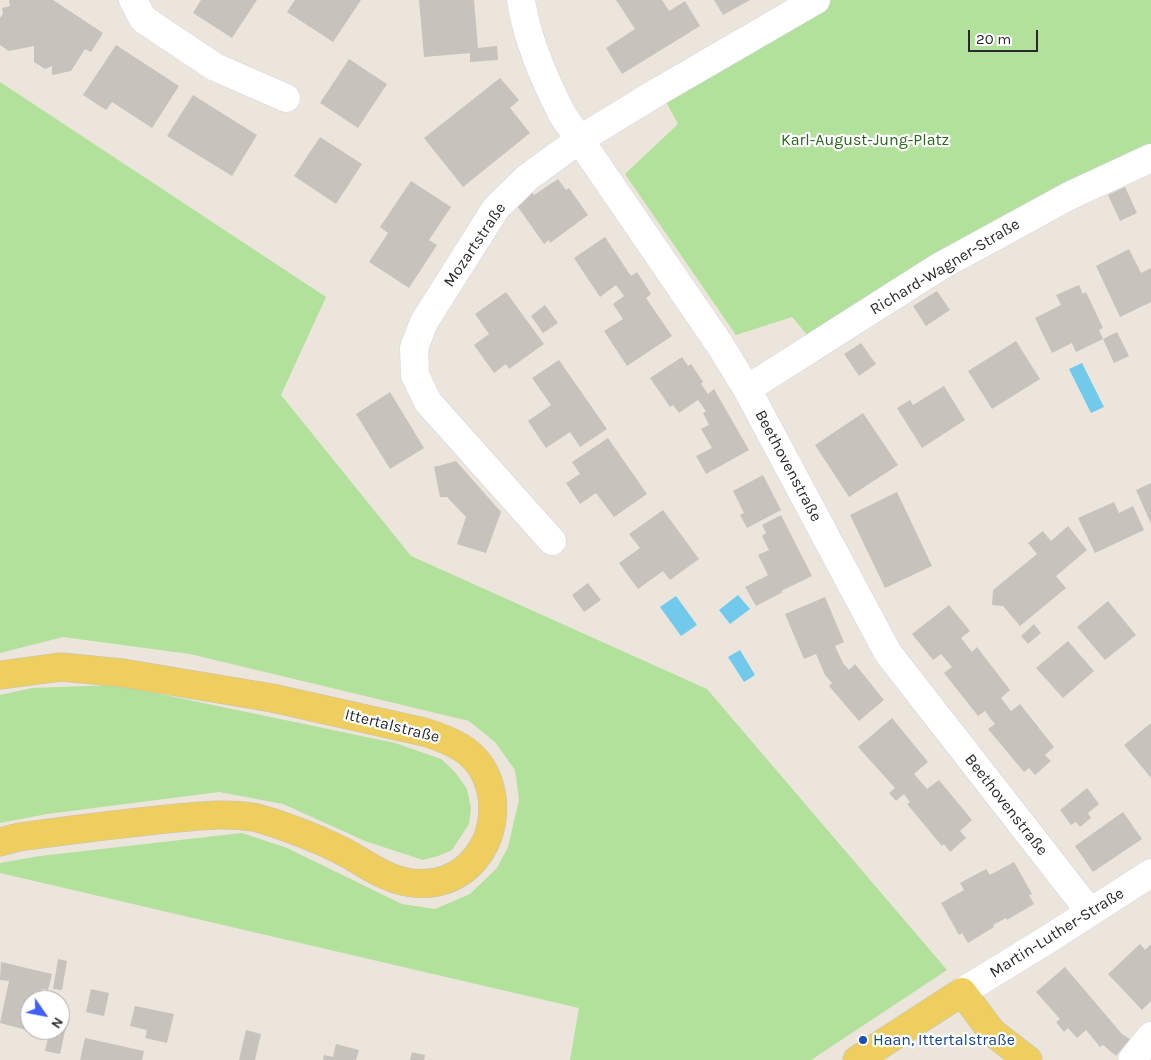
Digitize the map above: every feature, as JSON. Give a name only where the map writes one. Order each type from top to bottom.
[{"type":"main road","name":"Ittertalstraße","points":[[0,675],[61,667],[123,673],[272,698],[424,732],[459,745],[475,759],[484,770],[490,783],[493,807],[490,831],[483,848],[470,865],[444,881],[424,884],[403,882],[390,877],[312,836],[253,817],[221,815],[152,820],[19,837],[0,842]]},
{"type":"main road","points":[[857,1060],[962,992],[992,1032],[1028,1060]]},
{"type":"street","points":[[133,0],[143,19],[215,67],[286,98]]},
{"type":"street","name":"Beethovenstraße","points":[[521,0],[524,18],[545,80],[562,114],[720,345],[747,389],[888,653],[1090,912]]},
{"type":"street","name":"Mozartstraße","points":[[552,542],[428,402],[415,375],[414,348],[424,322],[496,208],[528,177],[579,140],[659,91],[816,0]]},
{"type":"street","name":"Richard-Wagner-Straße","points":[[747,389],[939,267],[1069,196],[1151,158]]},
{"type":"street","name":"Martin-Luther-Straße","points":[[962,992],[1151,873]]},
{"type":"street","points":[[1133,1060],[1151,1036]]},
{"type":"green space","name":"Karl-August-Jung-Platz","points":[[829,0],[1151,0],[1151,149],[809,337],[792,317],[736,335],[625,174],[678,124],[665,100]]},
{"type":"green space","points":[[0,82],[326,297],[281,395],[411,556],[707,689],[947,970],[811,1060],[570,1060],[579,1008],[0,873],[0,863],[40,856],[242,833],[287,848],[402,904],[435,909],[470,894],[497,868],[508,847],[519,800],[515,770],[495,742],[469,721],[190,654],[63,637],[0,653]]},
{"type":"green space","points":[[117,685],[395,743],[441,759],[455,772],[467,789],[471,808],[469,824],[452,850],[423,860],[365,841],[283,804],[219,792],[47,814],[0,823],[0,695],[32,688]]},
{"type":"water","points":[[1082,363],[1104,407],[1091,413],[1069,369]]},
{"type":"water","points":[[738,595],[750,609],[730,624],[719,610]]},
{"type":"water","points":[[676,596],[697,625],[681,636],[660,607]]},
{"type":"water","points":[[740,650],[755,675],[744,682],[728,657]]},
{"type":"building","points":[[9,0],[53,0],[103,33],[91,52],[85,49],[71,71],[52,75],[52,66],[45,69],[34,62],[34,46],[9,51],[0,45],[2,8],[10,6]]},
{"type":"building","points":[[201,0],[257,0],[232,38],[193,13]]},
{"type":"building","points":[[295,0],[361,0],[333,42],[287,12]]},
{"type":"building","points":[[419,0],[474,0],[478,48],[497,46],[498,60],[470,62],[470,53],[424,57]]},
{"type":"building","points":[[616,0],[662,0],[669,11],[685,1],[700,26],[622,74],[606,48],[635,29]]},
{"type":"building","points":[[714,0],[750,0],[723,15]]},
{"type":"building","points":[[116,45],[179,86],[152,128],[112,102],[106,110],[83,95]]},
{"type":"building","points":[[349,59],[387,84],[358,128],[320,103]]},
{"type":"building","points":[[500,78],[519,100],[510,108],[530,133],[463,187],[424,138]]},
{"type":"building","points":[[193,95],[257,135],[232,176],[167,136]]},
{"type":"building","points":[[320,137],[362,164],[336,204],[294,176]]},
{"type":"building","points":[[558,179],[566,190],[569,188],[588,215],[550,243],[549,240],[544,244],[515,203],[531,191],[534,195]]},
{"type":"building","points":[[411,181],[451,207],[429,240],[437,245],[409,288],[369,262],[388,233],[380,227]]},
{"type":"building","points":[[1125,187],[1137,213],[1120,221],[1108,195]]},
{"type":"building","points":[[605,237],[631,276],[637,272],[651,294],[646,298],[672,336],[627,366],[604,331],[623,319],[613,304],[624,296],[616,285],[600,297],[574,258]]},
{"type":"building","points":[[1129,249],[1141,273],[1151,268],[1151,302],[1120,317],[1096,266]]},
{"type":"building","points":[[1079,285],[1083,294],[1086,292],[1103,328],[1099,330],[1103,339],[1076,352],[1072,343],[1052,353],[1035,318],[1061,305],[1056,295]]},
{"type":"building","points":[[937,291],[950,310],[926,326],[913,306]]},
{"type":"building","points":[[506,292],[544,344],[509,369],[506,364],[494,373],[474,345],[489,334],[475,314]]},
{"type":"building","points":[[545,305],[558,323],[543,333],[531,316]]},
{"type":"building","points":[[1117,332],[1129,356],[1114,363],[1103,339]]},
{"type":"building","points":[[1016,341],[1040,379],[992,409],[968,371]]},
{"type":"building","points":[[861,343],[876,364],[859,376],[844,354]]},
{"type":"building","points":[[682,357],[688,366],[691,364],[703,382],[701,384],[708,394],[714,389],[749,450],[706,474],[696,456],[712,448],[701,429],[709,425],[703,413],[706,411],[698,400],[679,413],[673,405],[670,407],[650,378]]},
{"type":"building","points":[[559,360],[607,429],[580,447],[570,432],[546,448],[528,421],[551,405],[532,378]]},
{"type":"building","points":[[944,386],[965,420],[922,448],[897,408],[910,400],[913,405]]},
{"type":"building","points":[[390,392],[424,448],[390,469],[356,414]]},
{"type":"building","points":[[863,413],[898,465],[849,497],[815,445]]},
{"type":"building","points":[[608,438],[647,494],[614,517],[596,493],[580,504],[566,483],[580,474],[572,462]]},
{"type":"building","points":[[456,461],[501,512],[486,553],[457,544],[466,517],[447,497],[440,497],[434,467]]},
{"type":"building","points":[[763,475],[781,510],[747,528],[740,515],[744,513],[733,491]]},
{"type":"building","points":[[1151,483],[1151,524],[1136,490]]},
{"type":"building","points":[[897,492],[932,566],[885,588],[850,515]]},
{"type":"building","points":[[1114,502],[1119,513],[1133,506],[1144,530],[1095,553],[1078,518]]},
{"type":"building","points":[[663,510],[699,559],[670,580],[663,571],[638,589],[619,563],[640,548],[629,534]]},
{"type":"building","points":[[781,515],[812,576],[756,606],[745,587],[768,575],[758,555],[769,550],[762,536],[766,533],[762,525]]},
{"type":"building","points":[[1068,526],[1087,550],[1056,576],[1066,588],[1020,626],[1003,606],[992,605],[993,590],[1037,554],[1028,543],[1043,531],[1051,541]]},
{"type":"building","points":[[588,583],[601,600],[584,612],[572,595]]},
{"type":"building","points":[[825,597],[844,642],[835,646],[843,663],[849,670],[855,664],[884,700],[859,721],[829,686],[832,683],[825,675],[816,654],[804,659],[785,614]]},
{"type":"building","points":[[1108,601],[1136,635],[1105,660],[1077,627]]},
{"type":"building","points":[[949,605],[970,631],[961,638],[972,652],[977,647],[1010,690],[1001,698],[1011,711],[1020,704],[1054,747],[1045,755],[1051,761],[1035,775],[1029,768],[1024,772],[988,729],[995,724],[985,711],[978,716],[944,673],[952,667],[941,654],[933,660],[912,634]]},
{"type":"building","points":[[1034,624],[1041,633],[1028,644],[1021,636]]},
{"type":"building","points":[[1068,641],[1094,671],[1063,698],[1036,668]]},
{"type":"building","points":[[892,718],[928,762],[914,774],[927,789],[939,780],[972,820],[960,831],[966,838],[950,852],[944,844],[942,846],[907,804],[910,802],[904,794],[896,801],[889,793],[895,788],[858,747]]},
{"type":"building","points":[[1151,723],[1151,778],[1124,745]]},
{"type":"building","points":[[1087,788],[1099,804],[1088,813],[1091,818],[1080,827],[1076,822],[1071,825],[1060,810]]},
{"type":"building","points":[[1123,812],[1142,839],[1093,872],[1075,846]]},
{"type":"building","points":[[1014,862],[1032,894],[1029,895],[1034,904],[1007,920],[1006,918],[993,925],[994,927],[968,943],[962,933],[959,935],[941,903],[964,890],[960,883],[986,869],[990,875]]},
{"type":"building","points":[[1140,944],[1145,950],[1151,944],[1151,1001],[1142,1010],[1108,974]]},
{"type":"building","points":[[58,959],[67,961],[62,990],[53,989]]},
{"type":"building","points":[[1,962],[52,974],[48,990],[20,990],[20,1028],[0,1023],[9,981],[0,980]]},
{"type":"building","points":[[1065,967],[1122,1034],[1130,1039],[1116,1056],[1103,1045],[1100,1047],[1086,1030],[1077,1038],[1068,1028],[1064,1032],[1056,1022],[1060,1019],[1036,992]]},
{"type":"building","points":[[91,989],[109,993],[104,1016],[86,1012]]},
{"type":"building","points":[[135,1006],[174,1014],[167,1043],[145,1038],[147,1030],[130,1026]]},
{"type":"building","points":[[246,1030],[261,1034],[255,1060],[239,1060]]},
{"type":"building","points":[[85,1038],[144,1051],[142,1060],[80,1060]]},
{"type":"building","points":[[48,1040],[63,1040],[60,1054],[45,1051]]},
{"type":"building","points":[[336,1044],[359,1050],[356,1060],[323,1060],[324,1055],[333,1057]]},
{"type":"building","points":[[412,1052],[425,1055],[424,1060],[410,1060]]},
{"type":"place","name":"Haan, Ittertalstraße","points":[[863,1040]]}]
